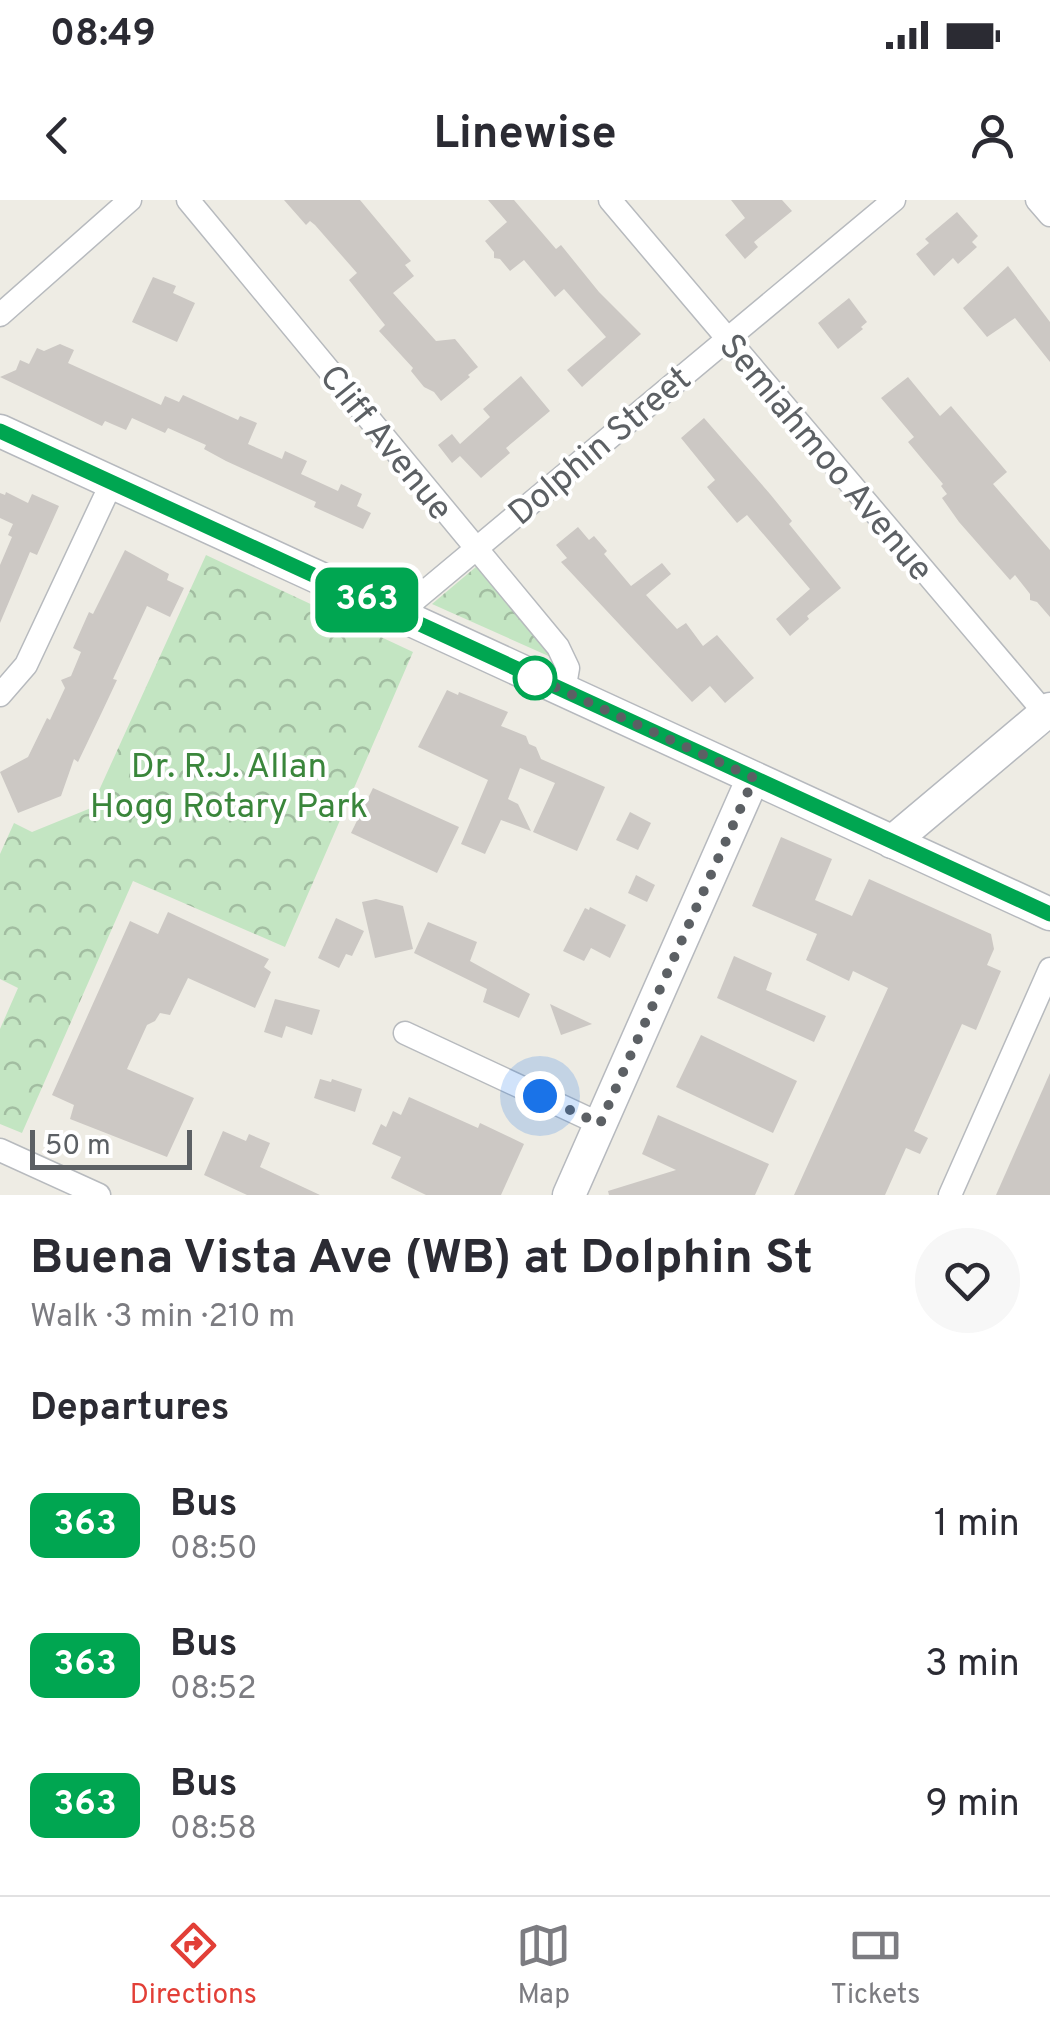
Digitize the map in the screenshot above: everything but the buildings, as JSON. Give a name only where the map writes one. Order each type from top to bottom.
[{"type":"street","points":[[0,315],[130,200]]},
{"type":"street","name":"Cliff Avenue","points":[[188,200],[558,646],[568,668],[564,691]]},
{"type":"street","name":"Semiahmoo Avenue","points":[[610,200],[1048,711]]},
{"type":"street","name":"Dolphin Street","points":[[398,614],[894,200]]},
{"type":"street","points":[[1038,200],[1050,215]]},
{"type":"street","points":[[0,431],[1050,914]]},
{"type":"street","points":[[0,694],[26,665],[112,482]]},
{"type":"street","points":[[892,842],[1048,711]]},
{"type":"street","points":[[569,1195],[754,778]]},
{"type":"street","points":[[950,1195],[1050,968]]},
{"type":"street","points":[[404,1033],[600,1124]]},
{"type":"street","points":[[0,1150],[99,1195]]},
{"type":"green space","name":"Dr. R.J. Allan Hogg Rotary Park","points":[[206,555],[413,652],[285,947],[133,881],[22,1133],[0,1124],[0,1029],[18,988],[0,979],[0,854],[14,823],[32,832],[91,808]]},
{"type":"green space","points":[[477,566],[553,658],[432,604]]},
{"type":"bus line","name":"363","points":[[0,431],[1050,914]]},
{"type":"route","points":[[535,678],[529,675],[754,778],[600,1124],[540,1096]]}]
